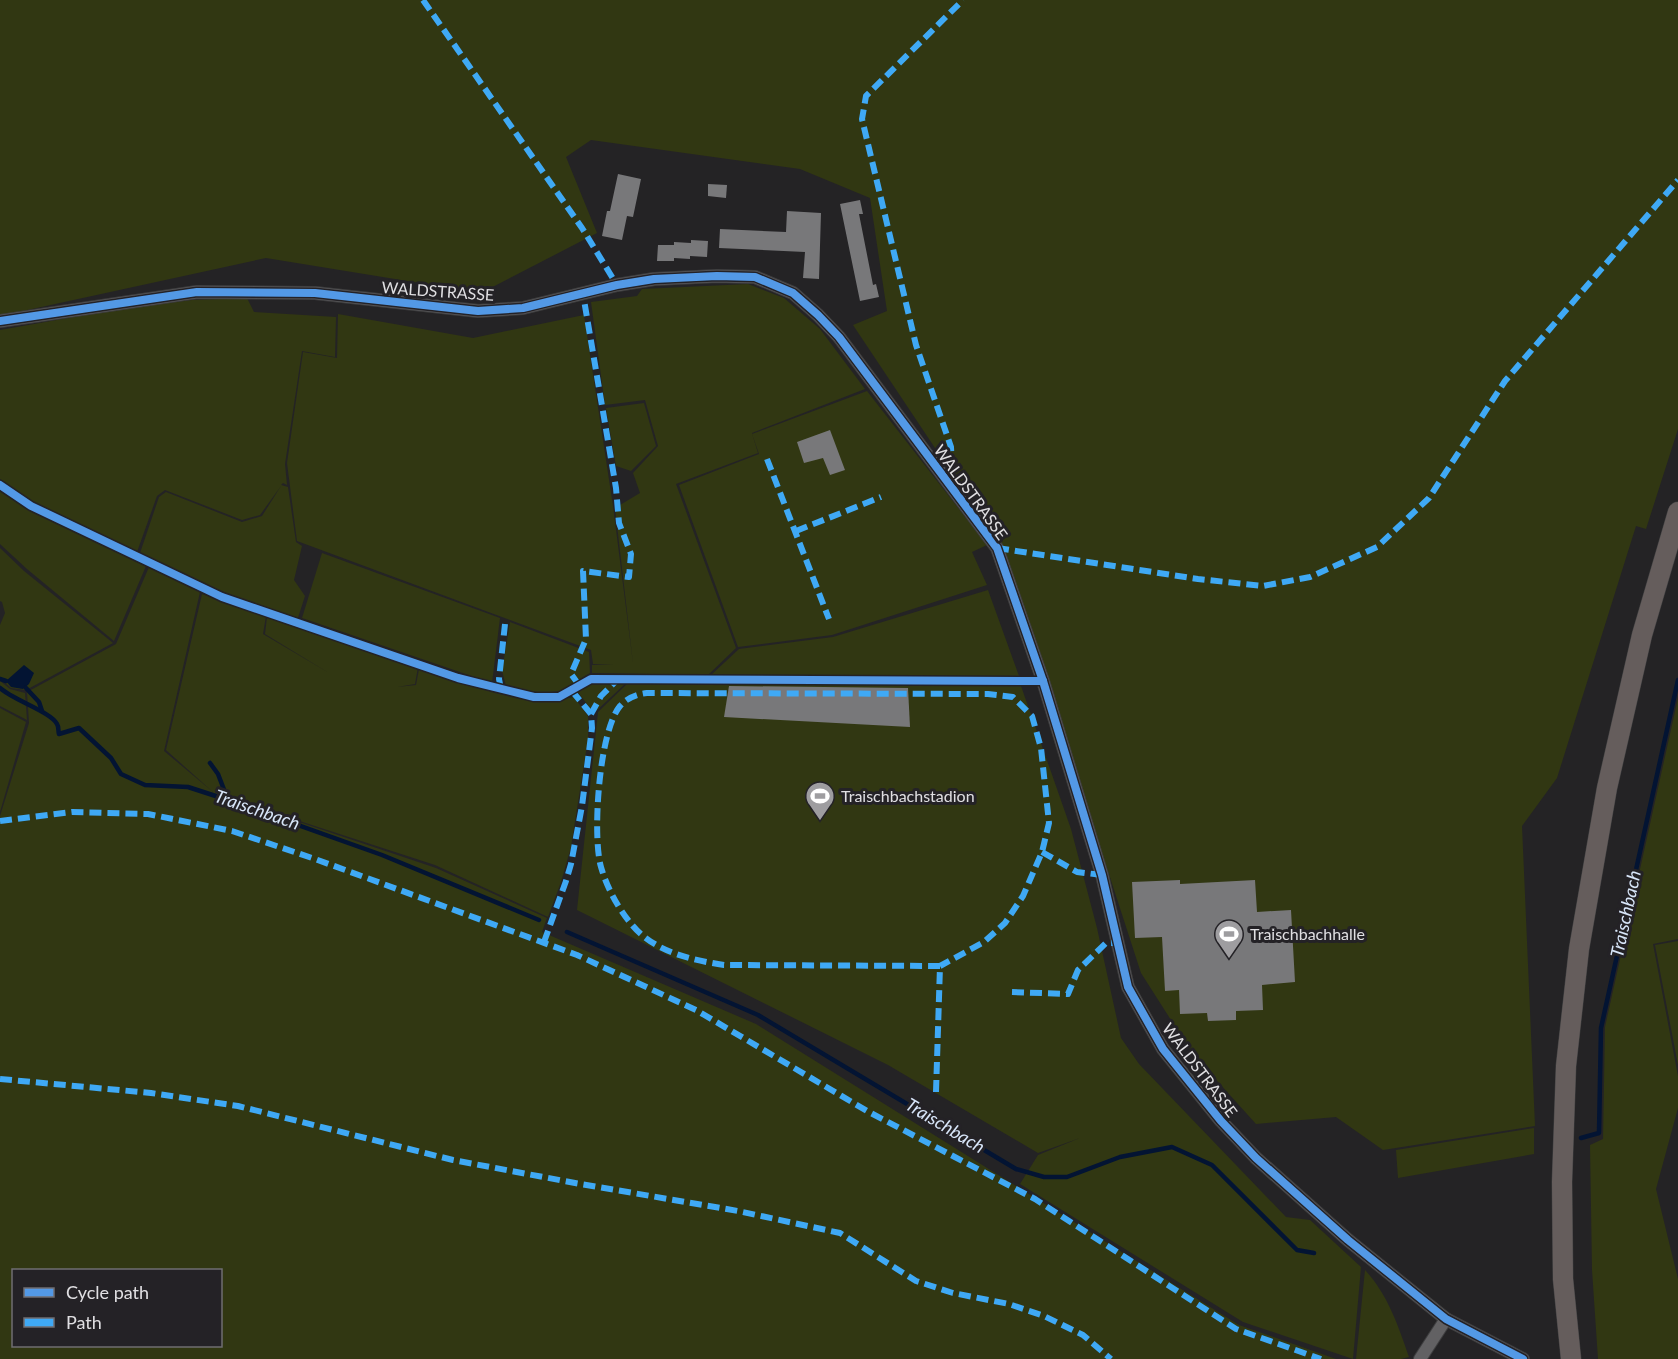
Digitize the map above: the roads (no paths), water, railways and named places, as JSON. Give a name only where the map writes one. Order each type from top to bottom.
[{"type":"main road","points":[[1571,1359],[1563,1279],[1562,1182],[1566,1066],[1579,949],[1615,755],[1642,636],[1678,512]]},
{"type":"street","name":"WALDSTRASSE","points":[[0,321],[197,292],[315,293],[478,311],[523,308],[617,285],[654,279],[755,277],[793,293],[839,337],[997,548],[1043,681],[1102,875],[1128,987],[1163,1049],[1221,1121],[1256,1158],[1348,1240],[1446,1319],[1523,1359]]},
{"type":"street","points":[[1420,1359],[1446,1319]]},
{"type":"water","points":[[24,665],[34,673],[29,684],[23,689],[11,687],[6,681]]},
{"type":"waterway","points":[[0,679],[6,681]]},
{"type":"waterway","name":"Traischbach","points":[[1581,1138],[1599,1133],[1601,1028],[1678,680]]},
{"type":"waterway","name":"Traischbach","points":[[0,688],[47,715],[58,725],[59,734],[79,728],[111,758],[121,774],[145,785],[188,787],[228,800],[382,855],[539,920]]},
{"type":"waterway","points":[[26,688],[39,702],[42,711]]},
{"type":"waterway","points":[[210,763],[218,774],[228,800]]},
{"type":"waterway","name":"Traischbach","points":[[567,932],[758,1015],[1016,1169],[1044,1177],[1067,1177],[1120,1157],[1172,1147],[1212,1165],[1297,1250],[1314,1253]]},
{"type":"place","name":"Traischbachstadion","points":[[820,822]]},
{"type":"place","name":"Traischbachhalle","points":[[1229,960]]}]
